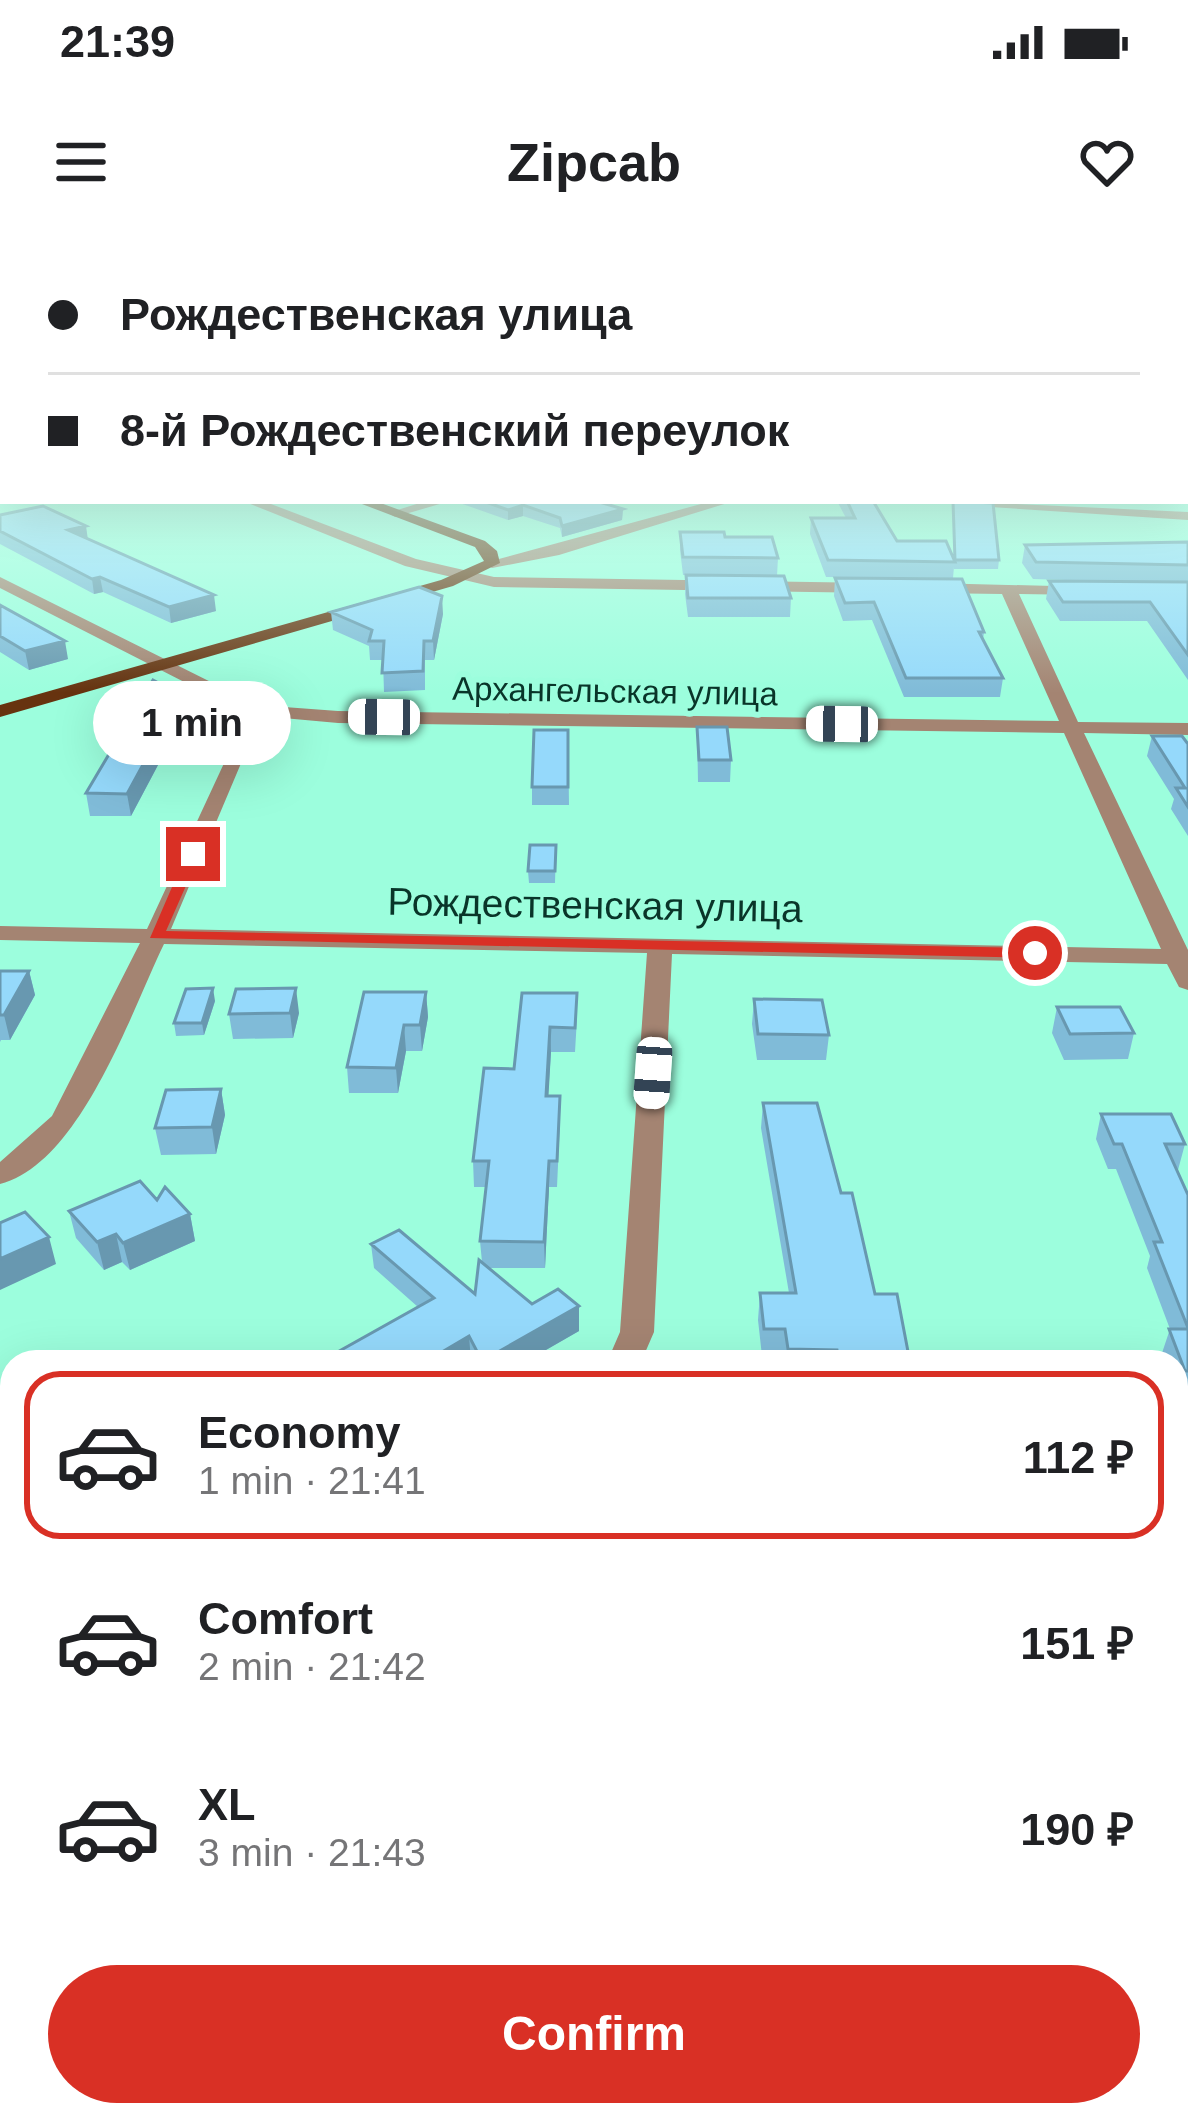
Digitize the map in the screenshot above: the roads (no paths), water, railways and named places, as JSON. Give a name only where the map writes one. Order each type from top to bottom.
[{"type":"main road","points":[[0,711],[466,577],[491,563],[489,550],[480,544],[404,517]]},
{"type":"street","points":[[292,517],[411,563],[466,577],[554,584],[892,588]]},
{"type":"street","points":[[491,563],[554,552],[673,517]]},
{"type":"street","name":"Архангельская улица","points":[[0,582],[253,710],[362,717],[1188,728]]},
{"type":"street","points":[[916,588],[1098,590]]},
{"type":"street","points":[[1008,589],[1182,957],[1188,982]]},
{"type":"street","points":[[0,1175],[22,1162],[64,1120],[156,935],[249,731],[253,710]]},
{"type":"street","name":"Рождественская улица","points":[[0,933],[1182,957]]},
{"type":"street","points":[[629,1350],[638,1331],[660,944]]}]
